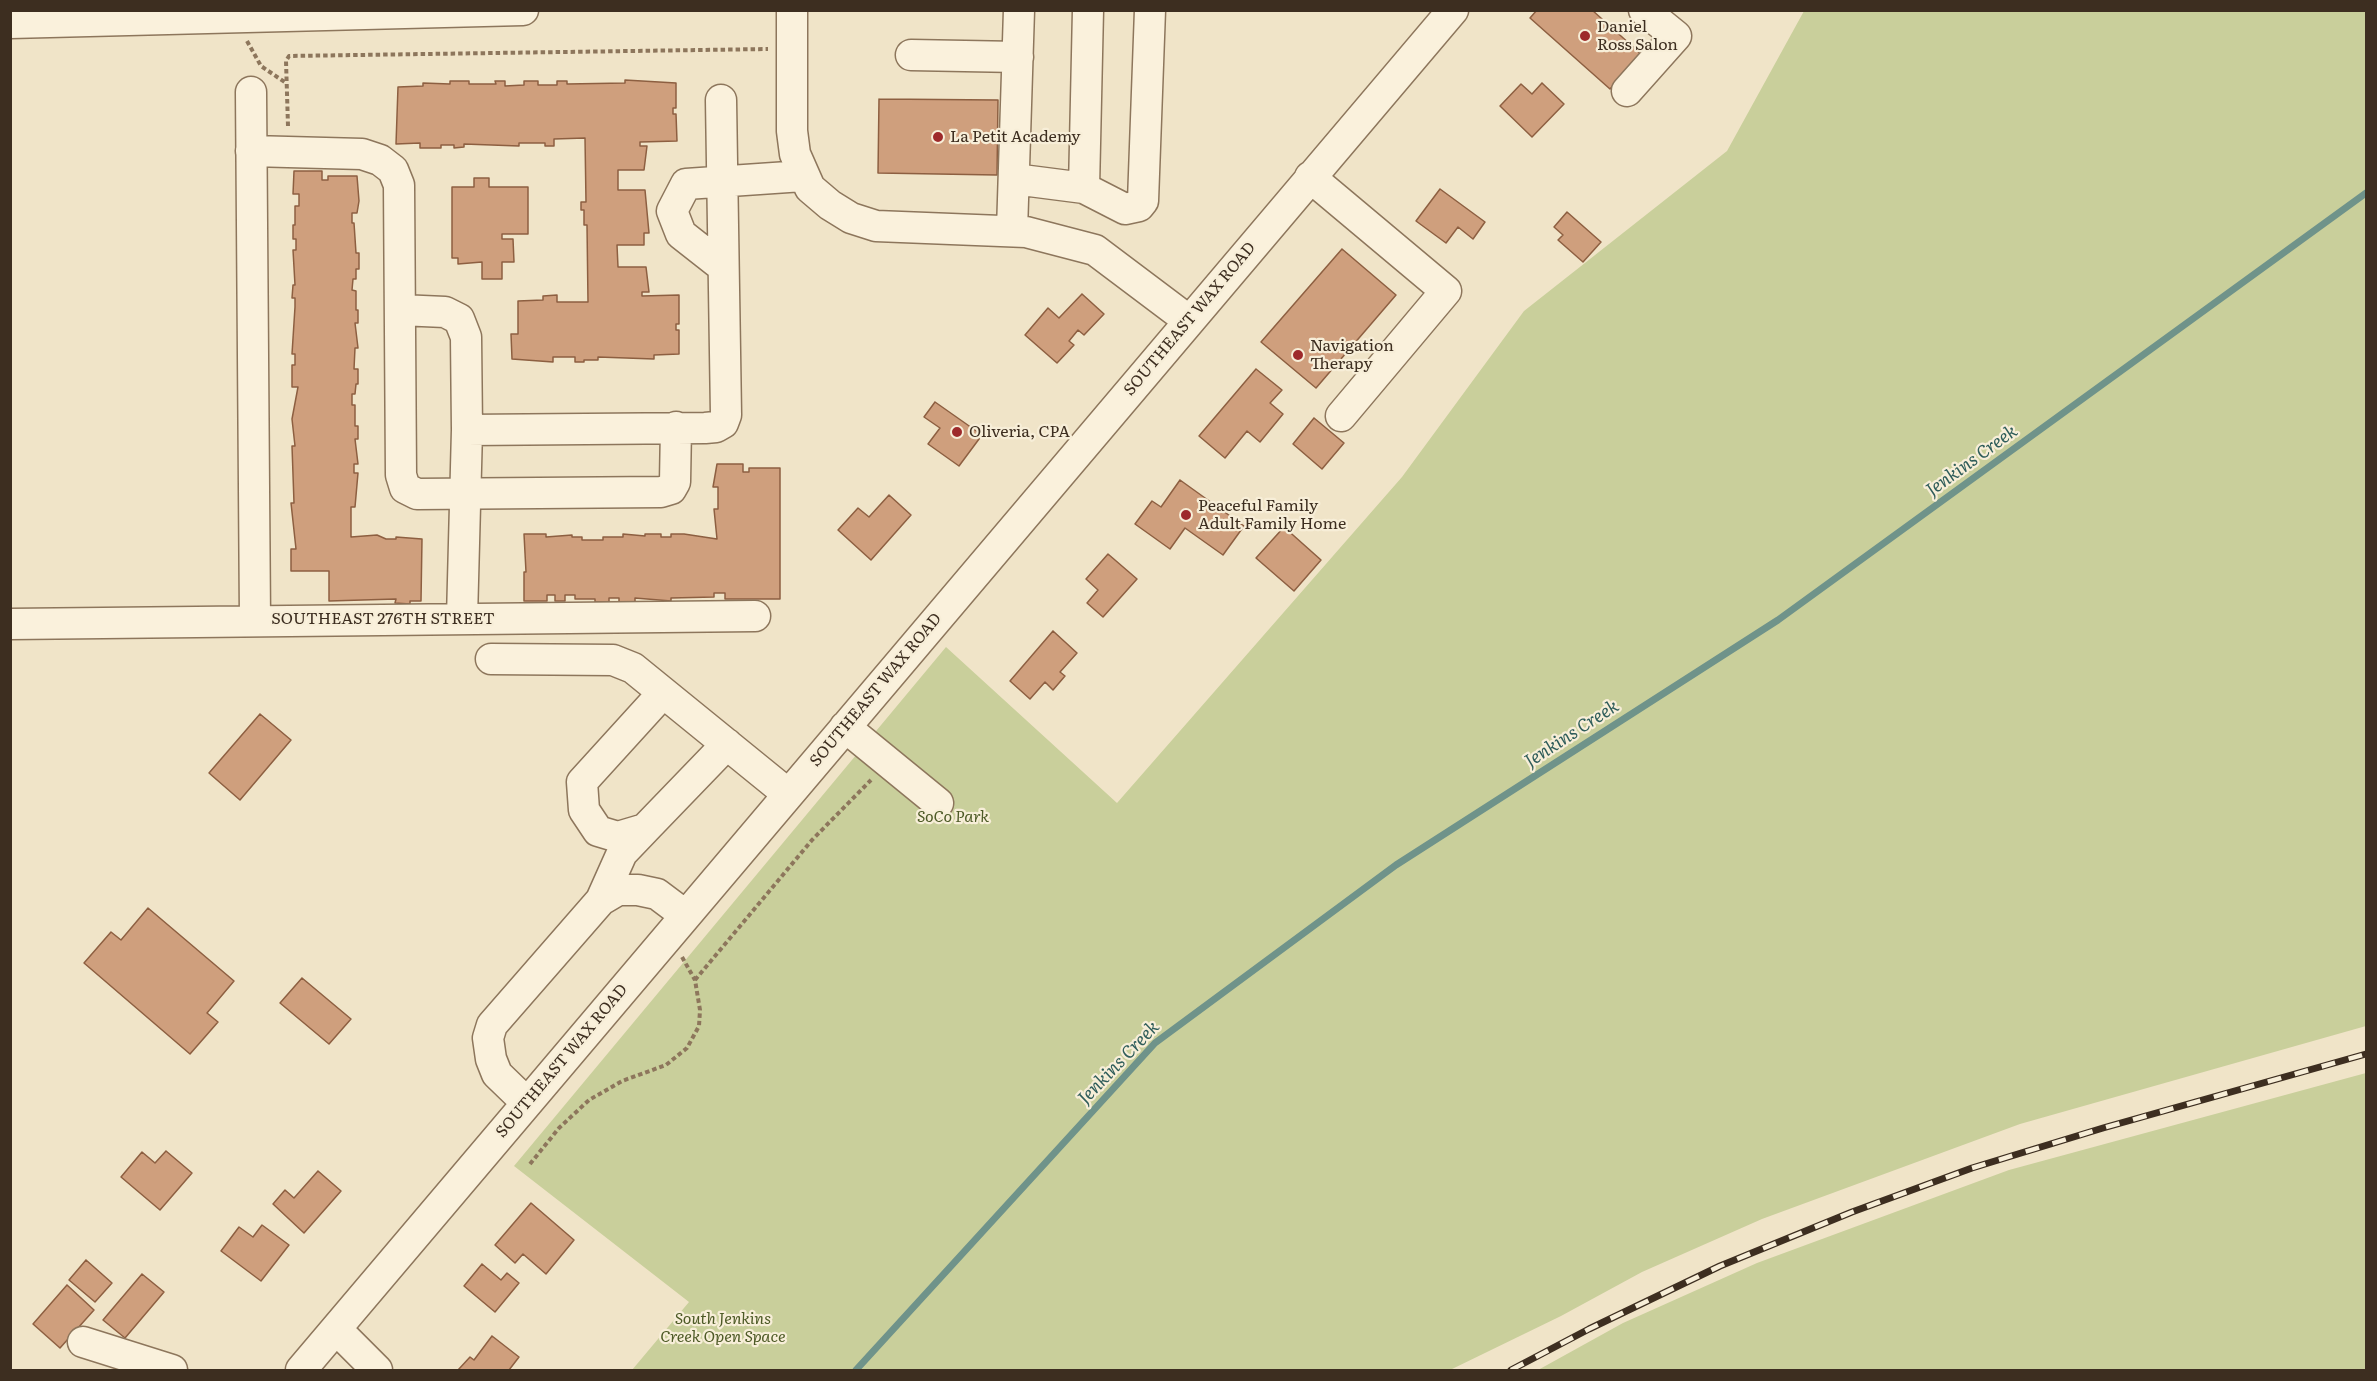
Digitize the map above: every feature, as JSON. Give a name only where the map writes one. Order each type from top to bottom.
[{"type":"street","points":[[10,23],[523,10]]},
{"type":"street","points":[[792,10],[792,130],[795,154],[807,182],[851,218],[876,226],[907,230],[1012,231],[1060,239],[1095,250],[1188,320]]},
{"type":"street","points":[[1012,231],[1019,10]]},
{"type":"street","points":[[1084,188],[1088,10]]},
{"type":"street","points":[[1014,178],[1084,188],[1125,209],[1139,206],[1143,201],[1150,10]]},
{"type":"street","name":"SOUTHEAST WAX ROAD","points":[[301,1371],[1188,320],[1453,10]]},
{"type":"street","points":[[1627,91],[1676,36],[1644,10]]},
{"type":"street","points":[[911,55],[1018,57]]},
{"type":"street","points":[[251,92],[255,619]]},
{"type":"street","points":[[467,430],[716,427],[723,423],[726,415],[721,100]]},
{"type":"street","points":[[251,151],[362,154],[380,160],[393,170],[399,185],[401,475],[405,488],[417,494],[466,495],[661,492],[671,489],[675,482],[676,427]]},
{"type":"street","points":[[1310,177],[1446,291],[1341,416]]},
{"type":"street","points":[[723,267],[681,234],[672,211],[686,184],[722,180],[807,182]]},
{"type":"street","points":[[400,310],[445,312],[459,319],[466,337],[467,430],[462,618]]},
{"type":"street","name":"SOUTHEAST 276TH STREET","points":[[10,624],[255,619],[755,616]]},
{"type":"street","points":[[491,659],[613,660],[633,668],[662,694],[788,794]]},
{"type":"street","points":[[645,829],[618,837],[598,831],[584,810],[582,782],[662,694]]},
{"type":"street","points":[[844,727],[938,803]]},
{"type":"street","points":[[527,1103],[497,1074],[491,1059],[489,1038],[492,1025],[601,900],[622,853],[727,744]]},
{"type":"street","points":[[601,900],[618,890],[638,890],[657,894],[685,915]]},
{"type":"street","points":[[336,1329],[376,1371]]},
{"type":"street","points":[[83,1342],[172,1371]]},
{"type":"path","points":[[244,18],[244,36],[261,66],[286,84]]},
{"type":"path","points":[[288,129],[286,61],[289,56],[772,49]]},
{"type":"path","points":[[695,980],[824,827],[889,763]]},
{"type":"path","points":[[530,1164],[559,1128],[589,1100],[622,1081],[666,1065],[687,1048],[699,1026],[699,994],[695,980],[682,957],[664,941]]},
{"type":"green space","points":[[1804,11],[2366,11],[2366,1026],[2020,1124],[1762,1219],[1642,1272],[1561,1316],[1450,1370],[632,1370],[689,1302],[514,1166],[946,647],[1117,803],[1402,477],[1524,311],[1727,151]]},
{"type":"green space","points":[[2366,1073],[2366,1370],[1538,1370],[1623,1323],[1757,1263],[2009,1170]]},
{"type":"building","name":"Daniel Ross Salon","points":[[1537,10],[1592,10],[1641,54],[1610,89],[1530,18]]},
{"type":"building","points":[[625,80],[676,83],[676,108],[673,108],[673,114],[676,114],[677,141],[640,142],[640,146],[647,146],[644,170],[618,170],[618,190],[645,190],[649,233],[644,233],[644,245],[617,245],[618,267],[646,267],[649,292],[642,292],[642,296],[679,295],[679,324],[676,324],[676,330],[679,330],[679,354],[654,355],[654,359],[598,357],[598,360],[584,360],[584,362],[575,362],[575,357],[553,357],[553,362],[512,359],[511,334],[518,334],[518,301],[543,300],[543,296],[557,295],[557,302],[588,302],[587,225],[584,225],[584,210],[581,210],[581,202],[586,202],[585,138],[554,139],[554,146],[545,146],[545,143],[519,143],[519,146],[464,144],[464,147],[454,148],[454,145],[441,145],[441,148],[420,148],[420,143],[396,144],[398,87],[423,86],[423,83],[450,84],[450,81],[496,84],[495,81],[505,81],[505,86],[524,85],[524,81],[538,81],[538,85],[557,85],[557,81],[567,81],[567,84],[625,83]]},
{"type":"building","points":[[1542,83],[1564,104],[1532,137],[1500,106],[1521,84],[1532,94]]},
{"type":"building","name":"La Petit Academy","points":[[879,99],[998,100],[997,175],[878,173]]},
{"type":"building","points":[[294,171],[322,171],[322,180],[328,180],[328,176],[357,176],[359,201],[357,213],[352,213],[352,223],[354,223],[356,253],[359,253],[359,269],[356,269],[356,279],[353,279],[352,290],[356,291],[356,310],[358,310],[358,323],[355,323],[358,348],[355,348],[354,369],[358,369],[358,384],[356,384],[355,394],[352,394],[352,405],[355,405],[355,426],[358,426],[358,439],[355,439],[358,464],[354,464],[354,473],[358,473],[355,507],[351,507],[351,537],[377,535],[386,539],[396,539],[396,537],[422,539],[421,601],[410,601],[410,604],[395,603],[396,599],[329,601],[329,571],[291,571],[291,549],[296,549],[291,503],[294,503],[292,446],[295,446],[292,419],[298,387],[292,387],[292,365],[295,365],[295,354],[292,354],[295,307],[295,298],[292,298],[293,285],[295,285],[293,250],[296,250],[293,225],[295,225],[295,206],[299,206],[299,194],[293,194]]},
{"type":"building","points":[[474,178],[489,178],[489,187],[528,187],[528,234],[502,234],[502,239],[513,239],[514,262],[502,262],[502,279],[482,279],[482,262],[458,264],[458,258],[452,258],[452,187],[474,187]]},
{"type":"building","points":[[1440,189],[1485,222],[1473,239],[1458,227],[1446,243],[1416,221]]},
{"type":"building","points":[[1567,212],[1601,242],[1583,262],[1558,240],[1563,235],[1554,227]]},
{"type":"building","points":[[1342,249],[1396,295],[1316,388],[1261,342]]},
{"type":"building","points":[[1082,294],[1104,314],[1084,335],[1078,330],[1069,341],[1074,345],[1057,363],[1025,335],[1048,308],[1059,318]]},
{"type":"building","points":[[1256,369],[1282,390],[1270,403],[1283,414],[1260,442],[1247,431],[1225,458],[1199,436]]},
{"type":"building","name":"Oliveria, CPA","points":[[935,402],[982,435],[959,466],[928,444],[940,428],[924,417]]},
{"type":"building","points":[[1314,418],[1344,443],[1322,469],[1293,444]]},
{"type":"building","points":[[717,464],[743,464],[743,472],[749,472],[749,468],[780,468],[780,599],[725,599],[725,593],[714,593],[714,597],[671,598],[671,601],[635,598],[635,602],[619,602],[619,598],[609,598],[609,602],[595,602],[595,599],[575,599],[575,595],[565,595],[565,601],[555,601],[555,595],[547,595],[547,601],[524,601],[524,572],[526,572],[524,534],[546,534],[546,537],[572,535],[572,537],[582,537],[582,540],[603,540],[603,537],[623,537],[623,534],[645,536],[645,534],[661,534],[661,537],[671,537],[671,534],[684,534],[717,539],[714,509],[718,509],[718,487],[713,487]]},
{"type":"building","name":"Peaceful Family Adult Family Home","points":[[1180,480],[1244,526],[1223,555],[1185,528],[1170,549],[1135,524],[1152,501],[1161,507]]},
{"type":"building","points":[[889,495],[911,515],[871,560],[838,530],[858,508],[869,517]]},
{"type":"building","points":[[1284,527],[1321,560],[1294,591],[1256,558]]},
{"type":"building","points":[[1108,554],[1137,579],[1103,617],[1087,603],[1098,590],[1086,579]]},
{"type":"building","points":[[1053,631],[1077,653],[1060,672],[1065,676],[1053,690],[1045,682],[1030,699],[1010,681]]},
{"type":"building","points":[[260,714],[291,740],[240,800],[209,773]]},
{"type":"building","points":[[148,908],[234,981],[207,1013],[218,1022],[190,1054],[84,963],[111,932],[121,940]]},
{"type":"building","points":[[302,978],[351,1019],[329,1044],[280,1003]]},
{"type":"building","points":[[166,1151],[192,1173],[160,1210],[121,1177],[142,1152],[155,1163]]},
{"type":"building","points":[[318,1171],[341,1191],[304,1233],[273,1204],[285,1190],[294,1198]]},
{"type":"building","points":[[531,1203],[574,1240],[546,1274],[523,1254],[515,1263],[495,1245]]},
{"type":"building","points":[[262,1225],[289,1245],[261,1281],[221,1251],[239,1227],[253,1237]]},
{"type":"building","points":[[86,1260],[112,1283],[95,1302],[69,1280]]},
{"type":"building","points":[[482,1264],[501,1280],[507,1273],[519,1283],[495,1312],[464,1286]]},
{"type":"building","points":[[142,1274],[164,1292],[125,1338],[103,1320]]},
{"type":"building","points":[[67,1285],[94,1310],[60,1348],[33,1324]]},
{"type":"building","points":[[492,1336],[519,1357],[509,1370],[458,1370],[470,1357],[474,1360]]},
{"type":"waterway","name":"Jenkins Creek","points":[[856,1370],[1155,1043],[1396,865],[1778,620],[2366,193]]},
{"type":"railway","points":[[1511,1370],[1589,1329],[1720,1266],[1852,1212],[1972,1168],[2103,1128],[2366,1054]]},
{"type":"place","name":"Daniel Ross Salon","points":[[1585,36]]},
{"type":"place","name":"La Petit Academy","points":[[938,137]]},
{"type":"place","name":"Navigation Therapy","points":[[1298,355]]},
{"type":"place","name":"Oliveria, CPA","points":[[957,432]]},
{"type":"place","name":"Peaceful Family Adult Family Home","points":[[1186,515]]},
{"type":"park label","name":"SoCo Park","points":[[953,817]]},
{"type":"park label","name":"South Jenkins Creek Open Space","points":[[723,1328]]}]
